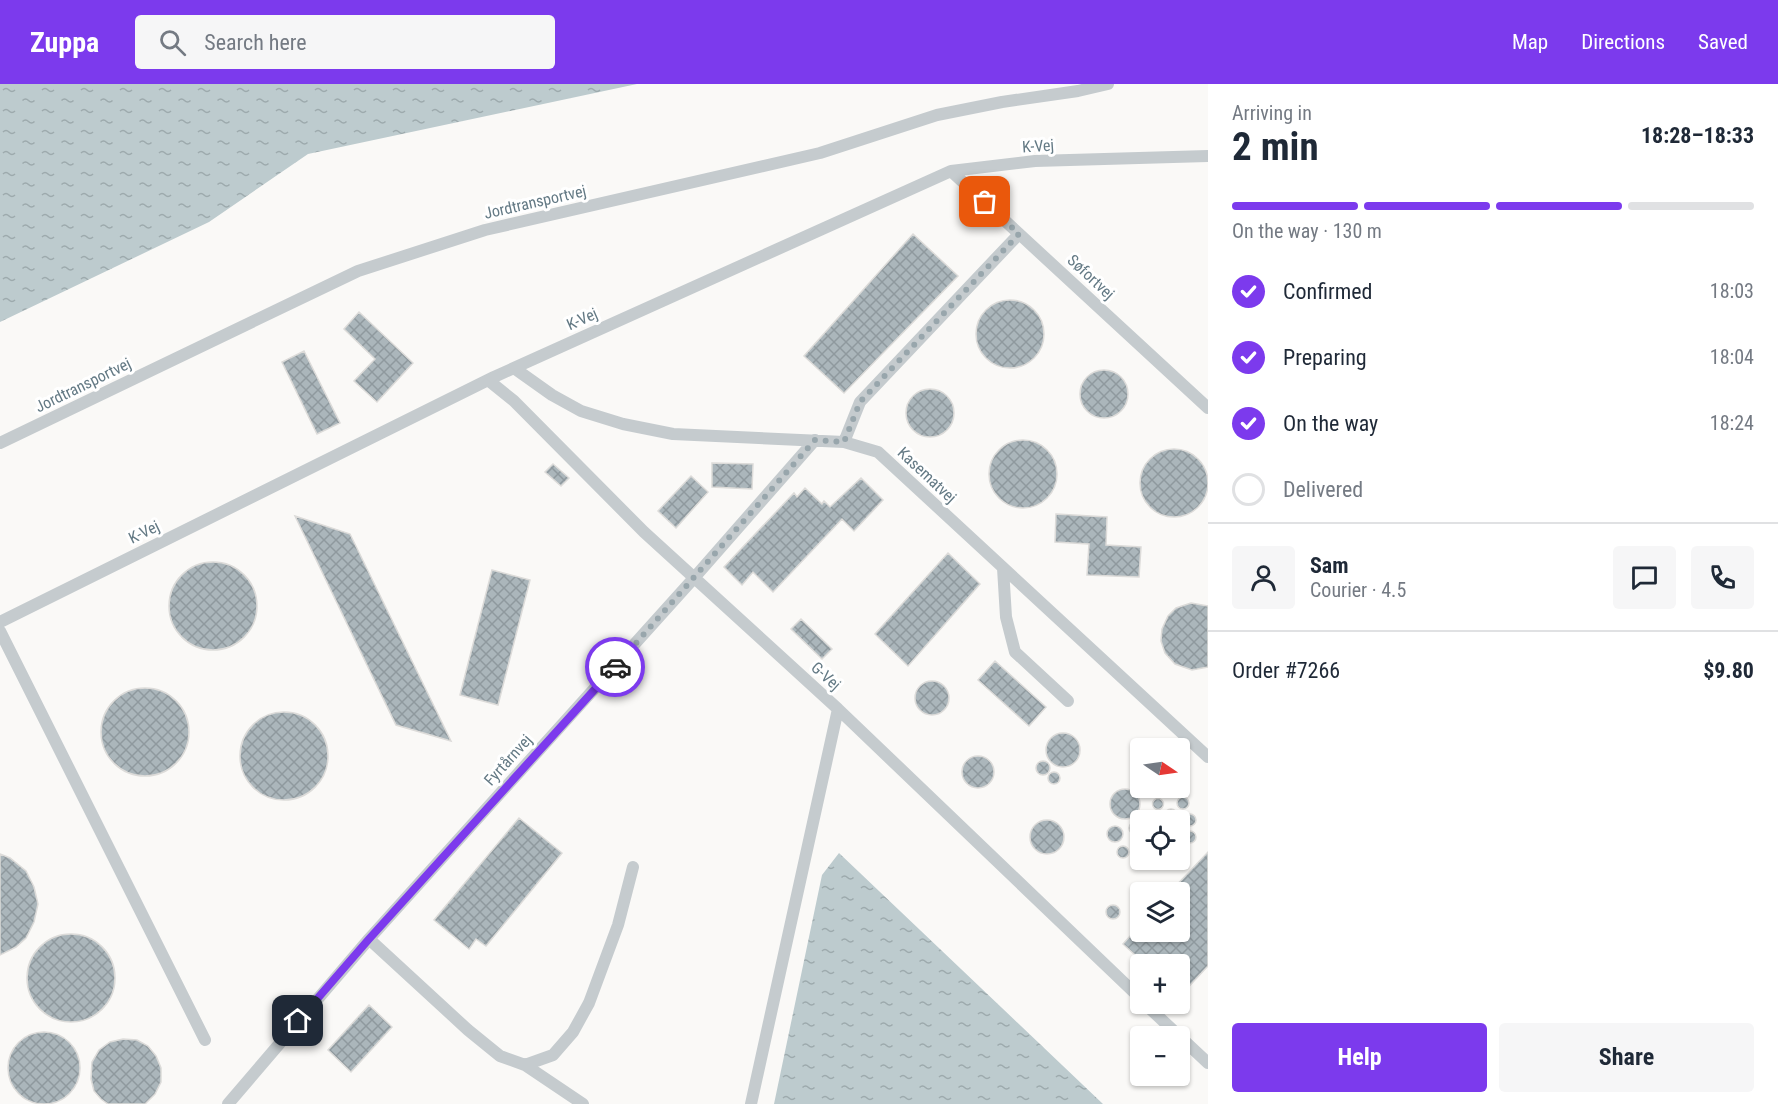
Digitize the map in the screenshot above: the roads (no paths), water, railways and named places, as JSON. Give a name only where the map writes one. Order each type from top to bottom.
[{"type":"lane","name":"Jordtransportvej","points":[[0,443],[358,272],[474,233],[820,153],[937,115],[1108,84]]},
{"type":"lane","name":"K-Vej","points":[[0,622],[488,380],[951,171],[1035,161],[1208,156]]},
{"type":"lane","name":"Søfortvej","points":[[951,171],[1208,408]]},
{"type":"lane","points":[[844,442],[860,402],[1019,234]]},
{"type":"lane","name":"Kasematvej","points":[[514,368],[552,395],[581,411],[624,424],[673,435],[844,442],[878,452],[1208,757]]},
{"type":"lane","name":"G-Vej","points":[[488,380],[514,401],[644,532],[838,709],[1130,989]]},
{"type":"lane","name":"Fyrtårnvej","points":[[228,1104],[369,939],[815,440]]},
{"type":"lane","points":[[1003,568],[1006,617],[1015,652],[1068,701]]},
{"type":"lane","points":[[0,631],[205,1040]]},
{"type":"lane","points":[[752,1104],[838,709]]},
{"type":"lane","points":[[525,1065],[553,1055],[573,1032],[589,1003],[618,925],[633,867]]},
{"type":"lane","points":[[369,939],[468,1030],[500,1056],[525,1065],[583,1104]]},
{"type":"lane","points":[[1156,1014],[1208,1063]]},
{"type":"water","points":[[0,84],[637,84],[308,154],[209,222],[0,322]]},
{"type":"water","points":[[839,853],[1103,1104],[774,1104],[822,875]]}]
